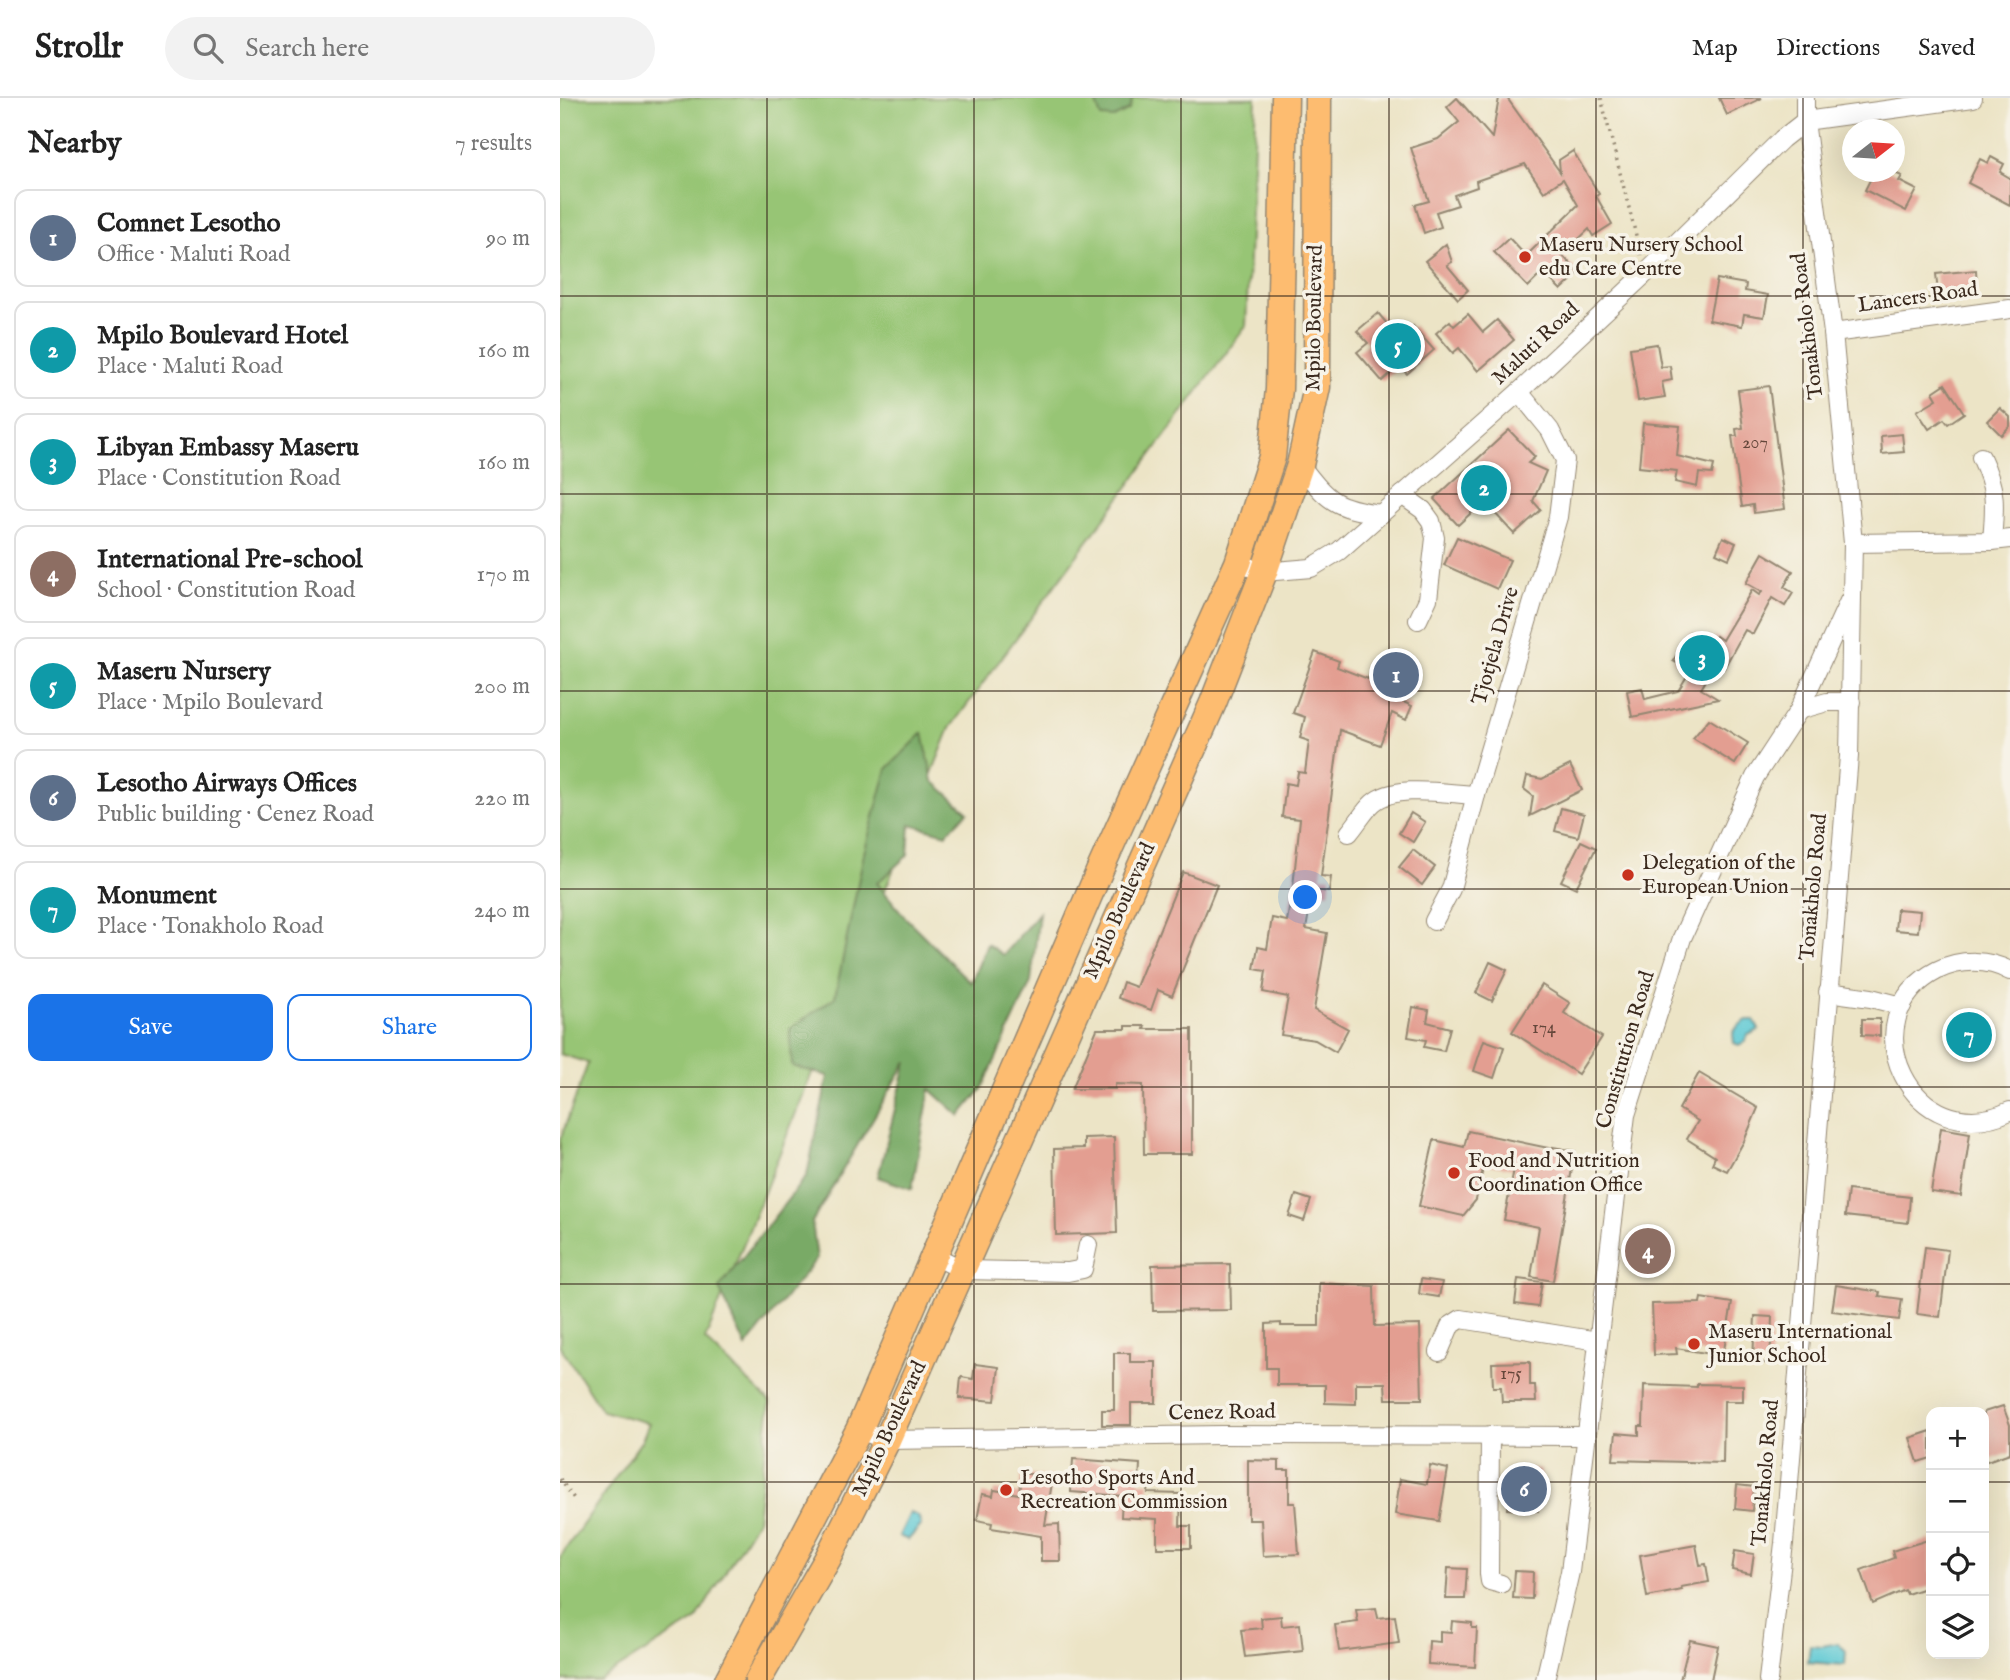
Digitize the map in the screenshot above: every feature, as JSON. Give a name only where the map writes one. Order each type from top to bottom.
[{"type":"highway","name":"Mpilo Boulevard","points":[[727,1680],[859,1430],[1102,865],[1238,563],[1272,457],[1279,389],[1285,98]]},
{"type":"highway","name":"Mpilo Boulevard","points":[[758,1680],[828,1558],[887,1440],[1213,703],[1264,572],[1300,465],[1317,387],[1318,98]]},
{"type":"street","name":"Tonakholo Road","points":[[1768,1680],[1785,1529],[1849,755],[1851,702],[1853,543],[1833,333],[1805,121],[1805,98]]},
{"type":"street","points":[[1805,121],[1973,98]]},
{"type":"street","name":"Maluti Road","points":[[1238,563],[1264,572],[1311,568],[1339,551],[1646,274],[1782,139],[1805,121]]},
{"type":"street","name":"Lancers Road","points":[[1833,333],[2010,309]]},
{"type":"street","name":"Tjotjela Drive","points":[[1434,921],[1451,889],[1558,517],[1565,460],[1550,430],[1518,392]]},
{"type":"street","points":[[1853,543],[2001,540],[1991,479],[1981,457]]},
{"type":"street","points":[[1300,465],[1328,499],[1349,510],[1381,514]]},
{"type":"street","points":[[1402,495],[1423,510],[1431,521],[1435,538],[1428,599],[1418,620]]},
{"type":"street","name":"Constitution Road","points":[[1545,1680],[1570,1572],[1626,1115],[1678,951],[1755,777],[1799,709],[1852,594]]},
{"type":"street","points":[[1799,709],[1827,702],[1851,702]]},
{"type":"street","points":[[1349,833],[1374,802],[1405,791],[1476,795]]},
{"type":"street","points":[[2010,971],[1988,963],[1967,962],[1947,966],[1929,975],[1913,989],[1902,1006],[1895,1027],[1895,1051],[1901,1073],[1912,1092],[1930,1108],[1950,1117],[1973,1121],[1996,1118],[2010,1111]]},
{"type":"street","points":[[1828,992],[1902,1006]]},
{"type":"street","points":[[935,1256],[963,1270],[1068,1272],[1083,1269],[1088,1245]]},
{"type":"street","points":[[1439,1352],[1450,1326],[1461,1319],[1598,1341]]},
{"type":"street","name":"Cenez Road","points":[[859,1430],[887,1440],[1490,1434],[1587,1436]]},
{"type":"street","points":[[1490,1434],[1489,1574],[1490,1581],[1501,1584]]},
{"type":"path","points":[[1601,98],[1646,274]]},
{"type":"path","points":[[560,1479],[575,1500]]},
{"type":"green space","points":[[560,98],[1256,98],[1246,326],[950,728],[705,1340],[770,1402],[757,1520],[696,1620],[599,1680],[560,1680],[560,1557],[642,1440],[649,1423],[602,1411],[560,1346],[560,1140],[588,1063],[560,1054]]},
{"type":"green space","points":[[1094,98],[1133,98],[1129,110],[1114,118],[1101,117]]},
{"type":"green space","points":[[923,733],[933,781],[968,812],[946,834],[910,824],[908,855],[877,883],[905,917],[971,983],[987,944],[1003,955],[1039,913],[1031,982],[982,1089],[960,1116],[930,1089],[912,1189],[878,1177],[907,1061],[812,1222],[817,1258],[746,1347],[719,1288],[807,1175],[828,1076],[792,1066],[790,1029],[835,997],[864,853],[887,769]]},
{"type":"water","points":[[1747,1020],[1754,1020],[1759,1030],[1748,1035],[1739,1045],[1734,1043],[1733,1033]]},
{"type":"water","points":[[910,1513],[918,1516],[921,1525],[908,1540],[899,1536]]},
{"type":"water","points":[[1838,1643],[1846,1651],[1845,1665],[1808,1662],[1810,1645]]},
{"type":"building","points":[[1457,98],[1492,138],[1499,98],[1507,98],[1560,172],[1559,160],[1573,151],[1599,194],[1596,196],[1612,224],[1593,236],[1589,229],[1562,255],[1579,273],[1561,290],[1543,272],[1528,287],[1494,252],[1509,238],[1526,256],[1578,205],[1563,179],[1544,192],[1525,164],[1476,181],[1477,187],[1454,195],[1458,205],[1436,212],[1441,227],[1424,233],[1415,205],[1429,201],[1411,148],[1438,139],[1459,122],[1447,107]]},
{"type":"building","points":[[1719,98],[1762,98],[1727,115]]},
{"type":"building","points":[[1991,157],[2004,164],[2000,172],[2010,178],[2010,205],[1968,183],[1980,159],[1988,163]]},
{"type":"building","points":[[1869,182],[1901,182],[1917,190],[1906,211],[1865,190]]},
{"type":"building","points":[[1446,244],[1452,262],[1447,265],[1468,290],[1458,299],[1425,261]]},
{"type":"building","points":[[1976,270],[1977,290],[1938,293],[1936,274]]},
{"type":"building","points":[[1717,279],[1746,284],[1745,291],[1768,295],[1764,317],[1744,314],[1742,326],[1709,320]]},
{"type":"building","points":[[1378,313],[1399,338],[1413,326],[1434,350],[1407,374],[1399,366],[1382,381],[1357,352],[1368,343],[1357,331]]},
{"type":"building","points":[[1468,314],[1483,332],[1497,320],[1514,340],[1478,371],[1459,348],[1453,353],[1436,333],[1450,321],[1454,326]]},
{"type":"building","points":[[1657,344],[1661,367],[1670,366],[1672,380],[1662,382],[1665,397],[1638,401],[1630,348]]},
{"type":"building","points":[[1945,384],[1964,413],[1948,424],[1944,419],[1929,429],[1917,411],[1937,399],[1933,392]]},
{"type":"building","points":[[1769,386],[1785,509],[1754,513],[1753,505],[1742,507],[1732,436],[1737,436],[1736,429],[1743,428],[1738,390]]},
{"type":"building","points":[[2000,408],[2010,417],[2010,426],[2001,435],[1987,421]]},
{"type":"building","points":[[1643,423],[1680,426],[1677,456],[1714,465],[1712,474],[1699,473],[1697,487],[1675,482],[1677,471],[1639,467]]},
{"type":"building","points":[[1509,430],[1535,457],[1528,463],[1546,471],[1533,501],[1541,510],[1514,534],[1484,501],[1458,525],[1434,499]]},
{"type":"building","points":[[1902,434],[1904,452],[1882,454],[1881,436]]},
{"type":"building","points":[[1457,537],[1510,560],[1497,589],[1444,565]]},
{"type":"building","points":[[1723,537],[1736,543],[1729,559],[1716,553]]},
{"type":"building","points":[[1763,553],[1793,571],[1784,587],[1793,593],[1785,606],[1772,598],[1753,634],[1745,630],[1724,668],[1716,663],[1701,689],[1718,699],[1632,717],[1627,691],[1642,688],[1645,699],[1678,691],[1690,671],[1673,661],[1690,632],[1712,643],[1716,636],[1722,640],[1752,590],[1759,595],[1762,592],[1746,583]]},
{"type":"building","points":[[1315,652],[1339,661],[1337,667],[1368,679],[1372,670],[1404,682],[1397,699],[1412,706],[1406,720],[1392,713],[1380,745],[1340,730],[1321,876],[1331,877],[1329,892],[1313,890],[1306,929],[1327,933],[1314,1010],[1348,1029],[1336,1052],[1315,1040],[1281,1035],[1288,997],[1263,992],[1266,971],[1254,969],[1258,947],[1267,949],[1272,918],[1287,921],[1300,819],[1282,817],[1286,783],[1296,785],[1298,772],[1305,773],[1309,741],[1300,738],[1305,717],[1293,713]]},
{"type":"building","points":[[1709,719],[1748,743],[1735,764],[1693,738]]},
{"type":"building","points":[[1570,765],[1582,790],[1530,816],[1533,796],[1524,789],[1527,776],[1542,779]]},
{"type":"building","points":[[1561,808],[1584,814],[1578,837],[1555,831]]},
{"type":"building","points":[[1411,813],[1425,822],[1413,842],[1399,833]]},
{"type":"building","points":[[1581,841],[1596,848],[1576,888],[1561,881]]},
{"type":"building","points":[[1413,850],[1435,867],[1422,885],[1399,867]]},
{"type":"building","points":[[1183,872],[1217,885],[1172,996],[1158,990],[1151,1010],[1118,998],[1123,982],[1136,987]]},
{"type":"building","points":[[1897,909],[1920,911],[1918,932],[1895,930]]},
{"type":"building","points":[[1490,962],[1507,970],[1492,1001],[1476,993]]},
{"type":"building","points":[[1542,985],[1570,1003],[1564,1013],[1602,1037],[1578,1074],[1512,1032]]},
{"type":"building","points":[[1413,1007],[1429,1010],[1427,1022],[1450,1028],[1444,1051],[1424,1047],[1426,1040],[1408,1037]]},
{"type":"building","points":[[1862,1019],[1880,1019],[1880,1036],[1862,1035]]},
{"type":"building","points":[[1126,1026],[1145,1026],[1144,1029],[1192,1029],[1192,1154],[1144,1154],[1143,1085],[1115,1084],[1115,1089],[1072,1089],[1097,1029],[1126,1029]]},
{"type":"building","points":[[1484,1040],[1504,1047],[1494,1078],[1474,1071]]},
{"type":"building","points":[[1699,1073],[1758,1108],[1727,1171],[1712,1164],[1715,1157],[1687,1139],[1698,1121],[1679,1109]]},
{"type":"building","points":[[1941,1128],[1970,1133],[1961,1196],[1931,1192]]},
{"type":"building","points":[[1468,1131],[1575,1151],[1553,1281],[1531,1277],[1539,1227],[1504,1220],[1514,1169],[1484,1164],[1476,1200],[1463,1216],[1419,1206],[1434,1140],[1464,1147]]},
{"type":"building","points":[[1114,1137],[1117,1233],[1056,1235],[1054,1149],[1084,1148],[1084,1138]]},
{"type":"building","points":[[1848,1190],[1910,1197],[1908,1223],[1845,1216]]},
{"type":"building","points":[[1296,1195],[1311,1200],[1304,1221],[1289,1216]]},
{"type":"building","points":[[1925,1247],[1948,1250],[1940,1317],[1917,1314]]},
{"type":"building","points":[[1230,1264],[1231,1310],[1153,1311],[1152,1265]]},
{"type":"building","points":[[1421,1279],[1442,1282],[1439,1297],[1419,1294]]},
{"type":"building","points":[[1518,1279],[1542,1282],[1538,1307],[1515,1304]]},
{"type":"building","points":[[1319,1283],[1374,1286],[1375,1326],[1420,1325],[1422,1399],[1386,1399],[1385,1383],[1356,1383],[1356,1404],[1325,1403],[1325,1385],[1277,1385],[1277,1368],[1266,1368],[1266,1324],[1319,1326]]},
{"type":"building","points":[[1836,1285],[1880,1292],[1879,1296],[1902,1299],[1899,1320],[1832,1311]]},
{"type":"building","points":[[1701,1298],[1732,1303],[1723,1356],[1676,1348],[1677,1354],[1654,1355],[1652,1304],[1700,1303]]},
{"type":"building","points":[[1755,1316],[1772,1317],[1770,1364],[1753,1361]]},
{"type":"building","points":[[1114,1353],[1130,1353],[1130,1362],[1156,1362],[1156,1403],[1131,1403],[1131,1425],[1102,1425],[1102,1410],[1114,1410]]},
{"type":"building","points":[[1530,1362],[1530,1385],[1535,1385],[1536,1402],[1502,1402],[1501,1387],[1493,1387],[1492,1363]]},
{"type":"building","points":[[975,1364],[999,1367],[995,1401],[959,1398],[961,1377],[973,1379]]},
{"type":"building","points":[[1697,1384],[1743,1385],[1743,1401],[1724,1401],[1723,1463],[1613,1460],[1616,1433],[1639,1435],[1639,1426],[1643,1426],[1644,1385],[1697,1387]]},
{"type":"building","points":[[2003,1406],[2010,1425],[2010,1453],[1989,1460],[1989,1410]]},
{"type":"building","points":[[1926,1433],[1926,1460],[1918,1462],[1910,1438]]},
{"type":"building","points":[[1073,1459],[1140,1464],[1139,1482],[1149,1482],[1148,1493],[1181,1494],[1180,1526],[1191,1526],[1191,1548],[1157,1548],[1157,1519],[1121,1517],[1122,1496],[1071,1492]]},
{"type":"building","points":[[1248,1460],[1279,1461],[1279,1470],[1289,1470],[1289,1503],[1295,1503],[1299,1554],[1263,1556],[1261,1520],[1248,1520]]},
{"type":"building","points":[[1430,1465],[1448,1469],[1439,1521],[1395,1514],[1400,1479],[1427,1484]]},
{"type":"building","points":[[1511,1468],[1541,1470],[1538,1511],[1507,1509]]},
{"type":"building","points":[[1021,1473],[1053,1477],[1045,1525],[1059,1524],[1060,1561],[1041,1561],[1041,1536],[991,1528],[992,1523],[977,1520],[982,1494],[993,1496],[994,1490],[1019,1494]]},
{"type":"building","points":[[1737,1485],[1754,1487],[1752,1511],[1735,1509]]},
{"type":"building","points":[[1926,1541],[1926,1588],[1907,1594],[1905,1590],[1873,1604],[1861,1570],[1894,1558],[1892,1551]]},
{"type":"building","points":[[1696,1545],[1700,1565],[1706,1564],[1709,1582],[1647,1597],[1640,1555]]},
{"type":"building","points":[[1735,1551],[1754,1554],[1751,1574],[1732,1570]]},
{"type":"building","points":[[1448,1568],[1467,1569],[1465,1599],[1446,1599]]},
{"type":"building","points":[[1515,1571],[1533,1572],[1532,1599],[1513,1598]]},
{"type":"building","points":[[1376,1608],[1378,1618],[1395,1616],[1399,1643],[1339,1651],[1335,1625],[1358,1622],[1356,1610]]},
{"type":"building","points":[[1281,1616],[1282,1626],[1300,1624],[1303,1651],[1245,1657],[1241,1630],[1262,1628],[1261,1618]]},
{"type":"building","points":[[1452,1621],[1472,1623],[1472,1628],[1477,1628],[1475,1667],[1428,1664],[1429,1641],[1440,1642],[1440,1631],[1451,1632]]},
{"type":"building","points":[[1690,1640],[1718,1646],[1711,1680],[1680,1680]]},
{"type":"place","name":"Maseru Nursery School edu Care Centre","points":[[1525,257]]},
{"type":"place","name":"Maseru Nursery","points":[[1398,346]]},
{"type":"place","name":"Mpilo Boulevard Hotel","points":[[1484,488]]},
{"type":"place","name":"Libyan Embassy Maseru","points":[[1702,658]]},
{"type":"place","name":"Comnet Lesotho","points":[[1396,675]]},
{"type":"place","name":"Delegation of the European Union","points":[[1628,875]]},
{"type":"place","name":"Monument","points":[[1969,1035]]},
{"type":"place","name":"Food and Nutrition Coordination Office","points":[[1454,1173]]},
{"type":"place","name":"International Pre-school","points":[[1648,1251]]},
{"type":"place","name":"Maseru International Junior School","points":[[1694,1344]]},
{"type":"place","name":"Lesotho Airways Offices","points":[[1524,1489]]},
{"type":"place","name":"Lesotho Sports And Recreation Commission","points":[[1006,1490]]}]
